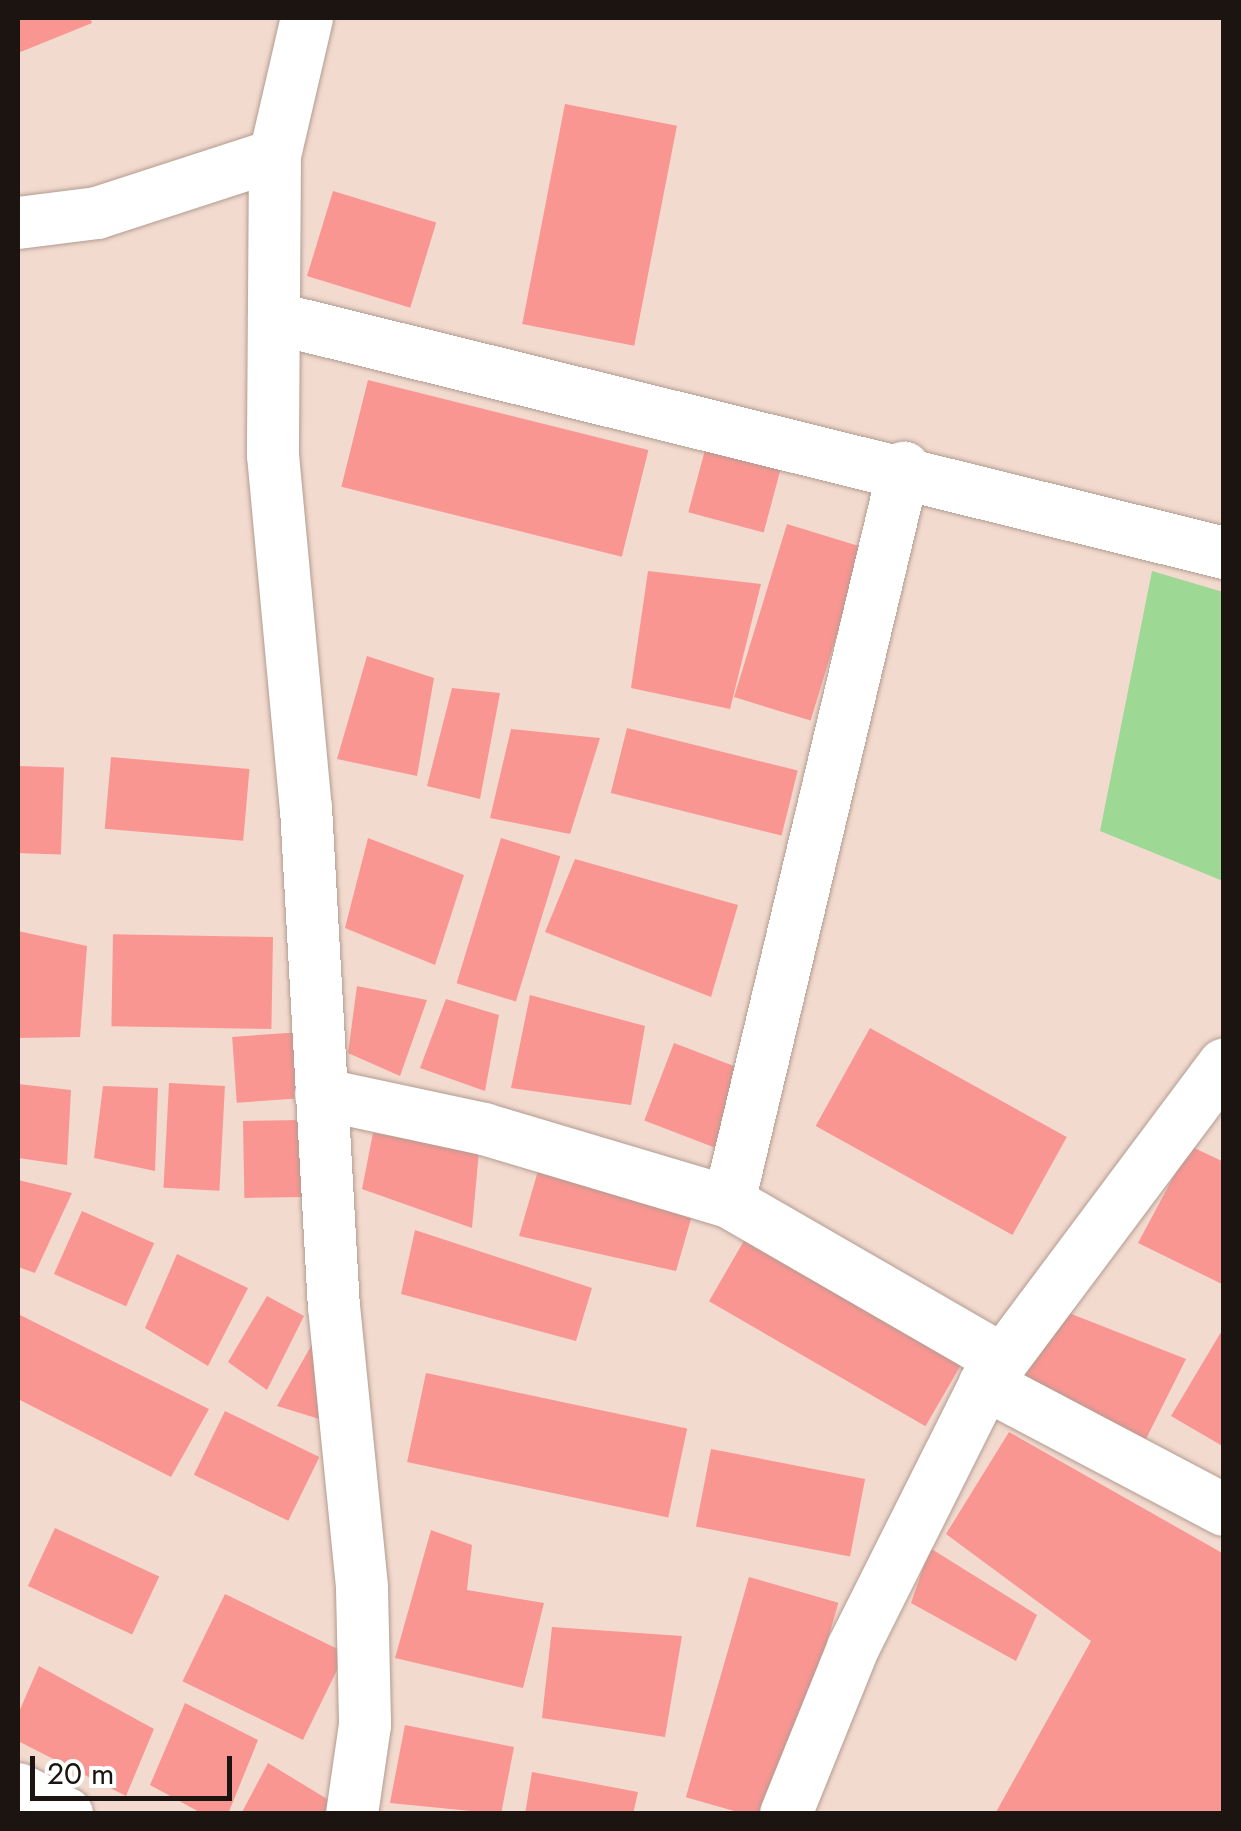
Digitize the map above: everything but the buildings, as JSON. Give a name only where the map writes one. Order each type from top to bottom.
[{"type":"street","points":[[307,18],[274,155],[273,455],[306,808],[321,1094],[362,1590],[365,1725],[352,1814]]},
{"type":"street","points":[[18,223],[97,213],[274,155]]},
{"type":"street","points":[[274,318],[904,468],[1224,553]]},
{"type":"street","points":[[729,1202],[904,468]]},
{"type":"street","points":[[786,1814],[853,1648],[993,1372],[1224,1064]]},
{"type":"street","points":[[321,1094],[484,1129],[729,1202],[993,1372],[1224,1510]]},
{"type":"street","points":[[18,1789],[67,1814]]},
{"type":"green space","points":[[1152,571],[1223,592],[1223,881],[1100,831]]}]
